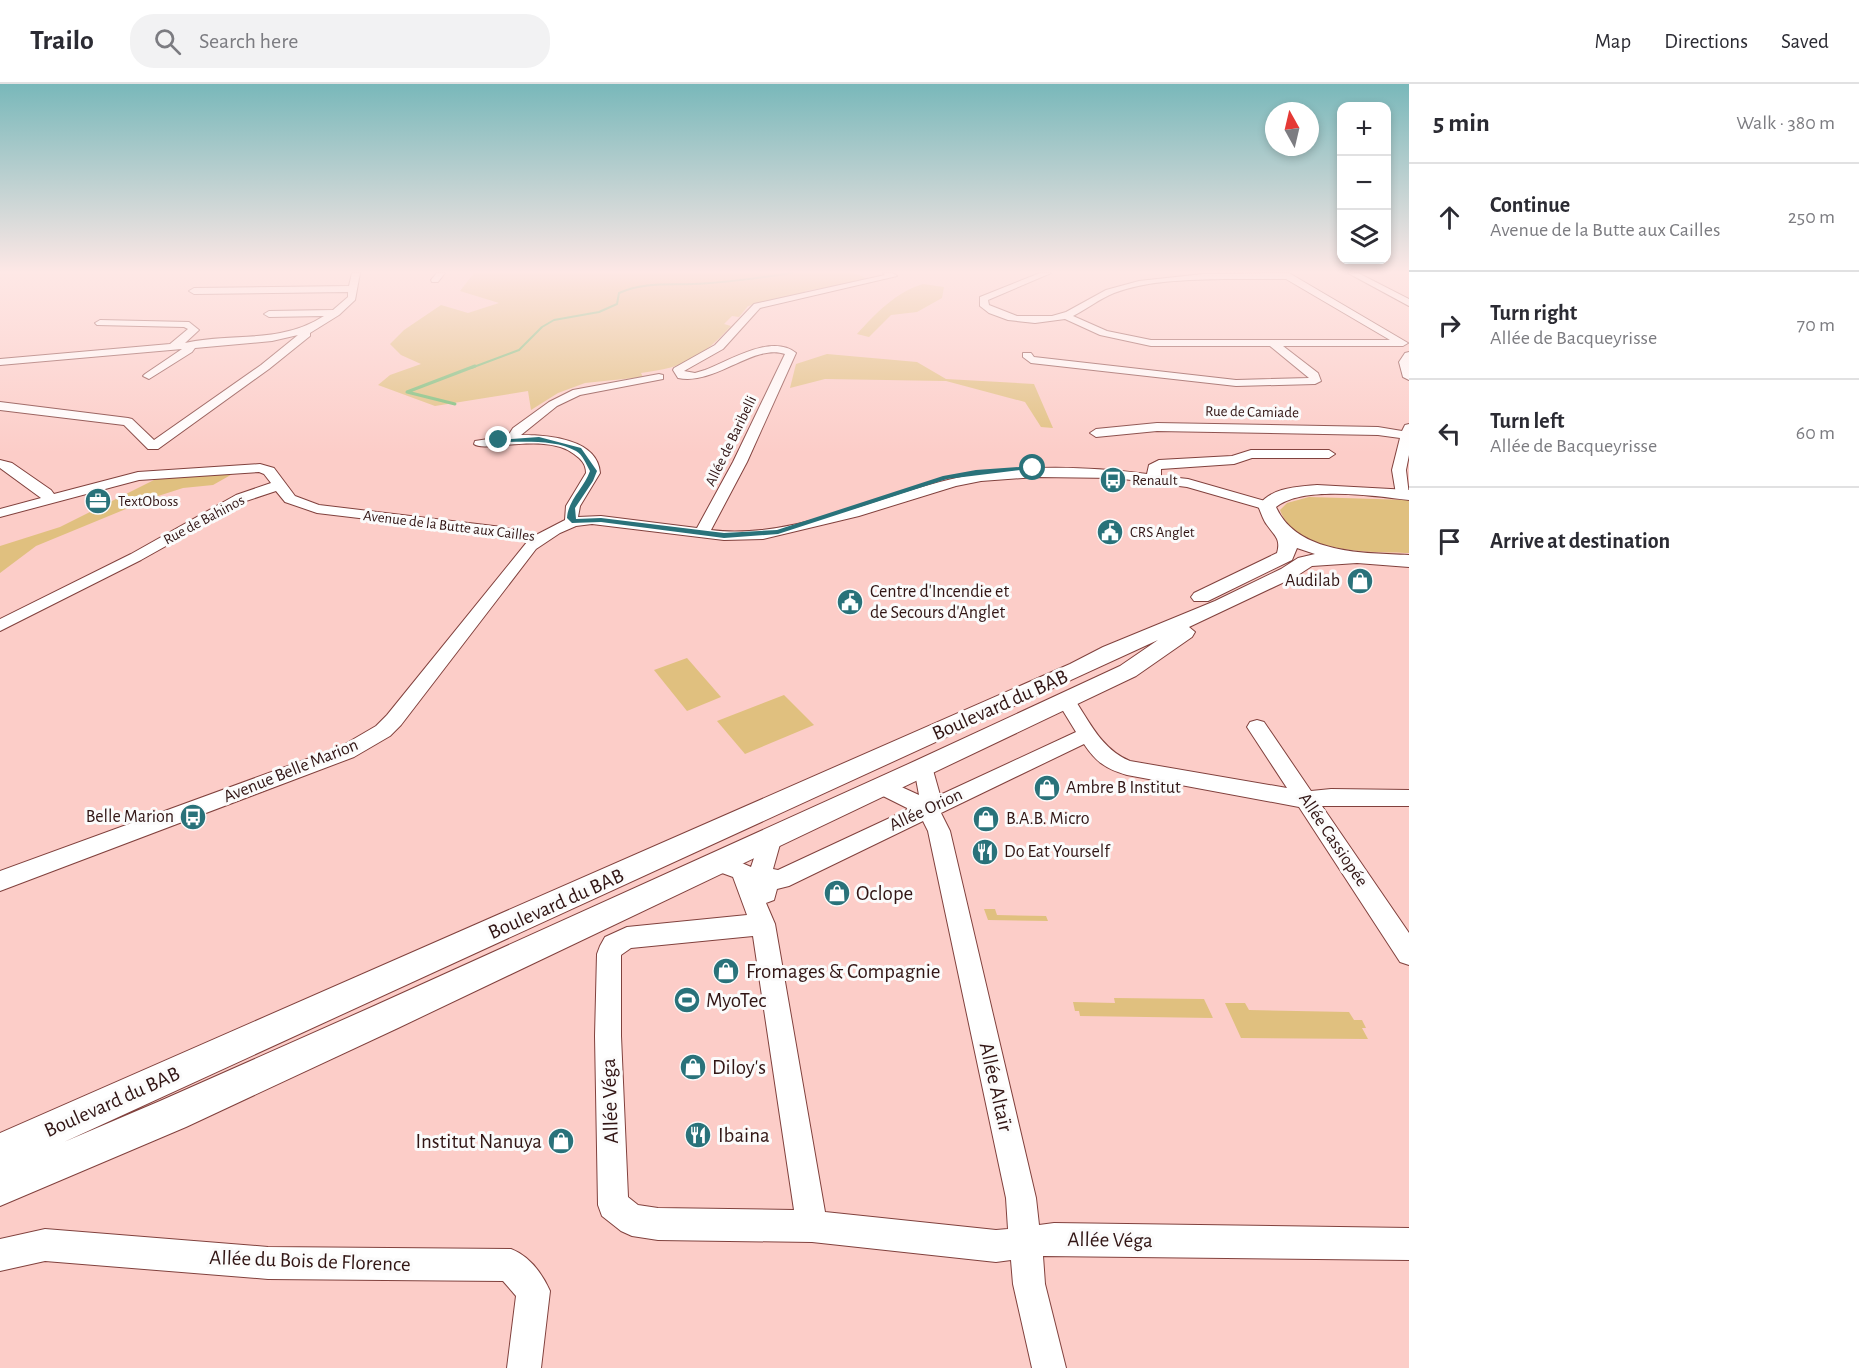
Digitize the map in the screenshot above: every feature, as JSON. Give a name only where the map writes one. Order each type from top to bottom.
[{"type":"main road","points":[[1406,495],[1310,490],[1289,493],[1273,500],[1267,506],[1269,515],[1276,526],[1286,534],[1316,548],[1353,558],[1409,561]]},
{"type":"main road","name":"Boulevard du BAB","points":[[1111,652],[1142,626],[1285,556],[1288,546],[1286,534]]},
{"type":"main road","name":"Boulevard du BAB","points":[[0,1152],[828,782],[1111,652],[1222,605],[1288,573],[1305,562],[1322,558],[1353,558]]},
{"type":"main road","points":[[0,1187],[173,1114],[386,1017],[1066,701],[1128,671],[1222,605]]},
{"type":"street","points":[[174,346],[190,333]]},
{"type":"street","points":[[0,362],[272,338],[295,333]]},
{"type":"street","points":[[147,475],[153,446],[265,367],[306,333]]},
{"type":"street","name":"Allée de Baribelli","points":[[702,533],[735,473],[788,362],[790,353],[774,349],[697,377],[682,376],[678,370],[719,347],[731,333]]},
{"type":"street","points":[[1104,333],[1140,341],[1406,344]]},
{"type":"street","points":[[1387,333],[1406,344]]},
{"type":"street","points":[[1028,355],[1031,360],[1042,362],[1185,380],[1236,383],[1315,381],[1314,375],[1272,343]]},
{"type":"street","points":[[149,376],[188,350],[192,344]]},
{"type":"street","points":[[1409,355],[1404,362],[1409,377]]},
{"type":"street","points":[[512,439],[517,431],[535,417],[572,394],[591,388],[660,377]]},
{"type":"street","points":[[0,406],[128,422],[153,446]]},
{"type":"street","name":"Rue de Camiade","points":[[1096,433],[1157,427],[1408,433]]},
{"type":"street","points":[[1406,495],[1399,470],[1408,433]]},
{"type":"street","points":[[480,444],[512,439],[539,439],[579,450],[591,463],[593,471],[590,481],[571,508],[571,518],[575,522]]},
{"type":"street","points":[[1154,478],[1154,468],[1159,464],[1234,460],[1251,454],[1329,454]]},
{"type":"street","points":[[0,464],[7,466],[46,493],[49,500]]},
{"type":"street","name":"Rue de Bahinos","points":[[0,513],[147,475],[260,468],[269,471],[279,485],[241,498],[126,562],[0,626]]},
{"type":"street","name":"Avenue de la Butte aux Cailles","points":[[279,485],[290,499],[317,509],[502,531],[538,540],[575,522],[587,519],[724,536],[763,535],[801,525],[833,512],[945,477],[976,472],[1033,468],[1120,474],[1188,483],[1267,506]]},
{"type":"street","name":"Avenue Belle Marion","points":[[0,881],[347,752],[368,740],[394,720],[428,681],[538,540]]},
{"type":"street","points":[[1066,701],[1100,753],[1109,761],[1127,768],[1307,800],[1331,797],[1409,798]]},
{"type":"street","name":"Allée Cassiopée","points":[[1257,727],[1409,954]]},
{"type":"street","name":"Allée Orion","points":[[764,882],[781,879],[1088,734]]},
{"type":"street","name":"Allée Altaïr","points":[[924,768],[930,791],[928,809],[939,831],[1021,1198],[1029,1284],[1049,1368]]},
{"type":"street","points":[[884,787],[928,809]]},
{"type":"street","points":[[763,924],[769,911],[762,869],[771,837]]},
{"type":"street","points":[[719,862],[742,871],[763,924],[805,1226]]},
{"type":"street","name":"Allée Véga","points":[[763,924],[627,938],[614,945],[609,954],[608,1036],[613,1205],[632,1220],[658,1224],[805,1226],[996,1246],[1054,1239],[1409,1244]]},
{"type":"street","name":"Allée du Bois de Florence","points":[[0,1255],[45,1245],[268,1263],[511,1265],[533,1291],[524,1368]]},
{"type":"shaded area","points":[[401,333],[724,333],[711,346],[681,364],[641,373],[643,377],[585,383],[558,393],[531,410],[528,391],[435,406],[378,385],[390,375],[421,364],[401,355],[390,344]]},
{"type":"shaded area","points":[[858,333],[873,333],[869,337]]},
{"type":"shaded area","points":[[827,354],[917,362],[946,379],[1034,384],[1053,428],[1041,427],[1025,402],[946,381],[825,379],[790,388],[796,364]]},
{"type":"shaded area","points":[[236,472],[213,485],[183,488],[155,497],[36,546],[0,573],[0,546],[60,527],[160,477]]},
{"type":"shaded area","points":[[1309,497],[1409,500],[1409,553],[1336,548],[1302,535],[1289,524],[1280,510],[1287,503]]},
{"type":"shaded area","points":[[687,658],[721,697],[687,711],[654,670]]},
{"type":"shaded area","points":[[784,695],[814,725],[745,754],[717,721]]},
{"type":"shaded area","points":[[984,909],[995,909],[997,915],[1046,916],[1048,921],[988,920]]},
{"type":"shaded area","points":[[1114,998],[1204,999],[1213,1018],[1080,1016],[1079,1011],[1075,1011],[1073,1002],[1115,1003]]},
{"type":"shaded area","points":[[1225,1003],[1245,1003],[1249,1010],[1349,1012],[1354,1020],[1362,1020],[1366,1028],[1362,1028],[1368,1039],[1241,1038]]},
{"type":"waterway","points":[[471,368],[519,350],[536,333]]},
{"type":"waterway","points":[[455,404],[407,392],[475,366]]},
{"type":"place","name":"Renault","points":[[1113,480]]},
{"type":"place","name":"TextOboss","points":[[98,501]]},
{"type":"place","name":"CRS Anglet","points":[[1110,532]]},
{"type":"place","name":"Audilab","points":[[1360,581]]},
{"type":"place","name":"Centre d'Incendie et de Secours d'Anglet","points":[[850,602]]},
{"type":"place","name":"Ambre B Institut","points":[[1047,788]]},
{"type":"place","name":"Belle Marion","points":[[193,817]]},
{"type":"place","name":"B.A.B. Micro","points":[[986,819]]},
{"type":"place","name":"Do Eat Yourself","points":[[985,852]]},
{"type":"place","name":"Oclope","points":[[837,893]]},
{"type":"place","name":"Fromages & Compagnie","points":[[726,971]]},
{"type":"place","name":"MyoTec","points":[[687,1000]]},
{"type":"place","name":"Diloy's","points":[[693,1067]]},
{"type":"place","name":"Ibaina","points":[[698,1135]]},
{"type":"place","name":"Institut Nanuya","points":[[561,1141]]},
{"type":"route","points":[[499,440],[539,439],[579,450],[591,463],[593,471],[590,481],[571,508],[571,518],[575,522],[587,519],[601,520],[724,536],[763,535],[778,532],[945,477],[976,472],[1033,468]]}]
